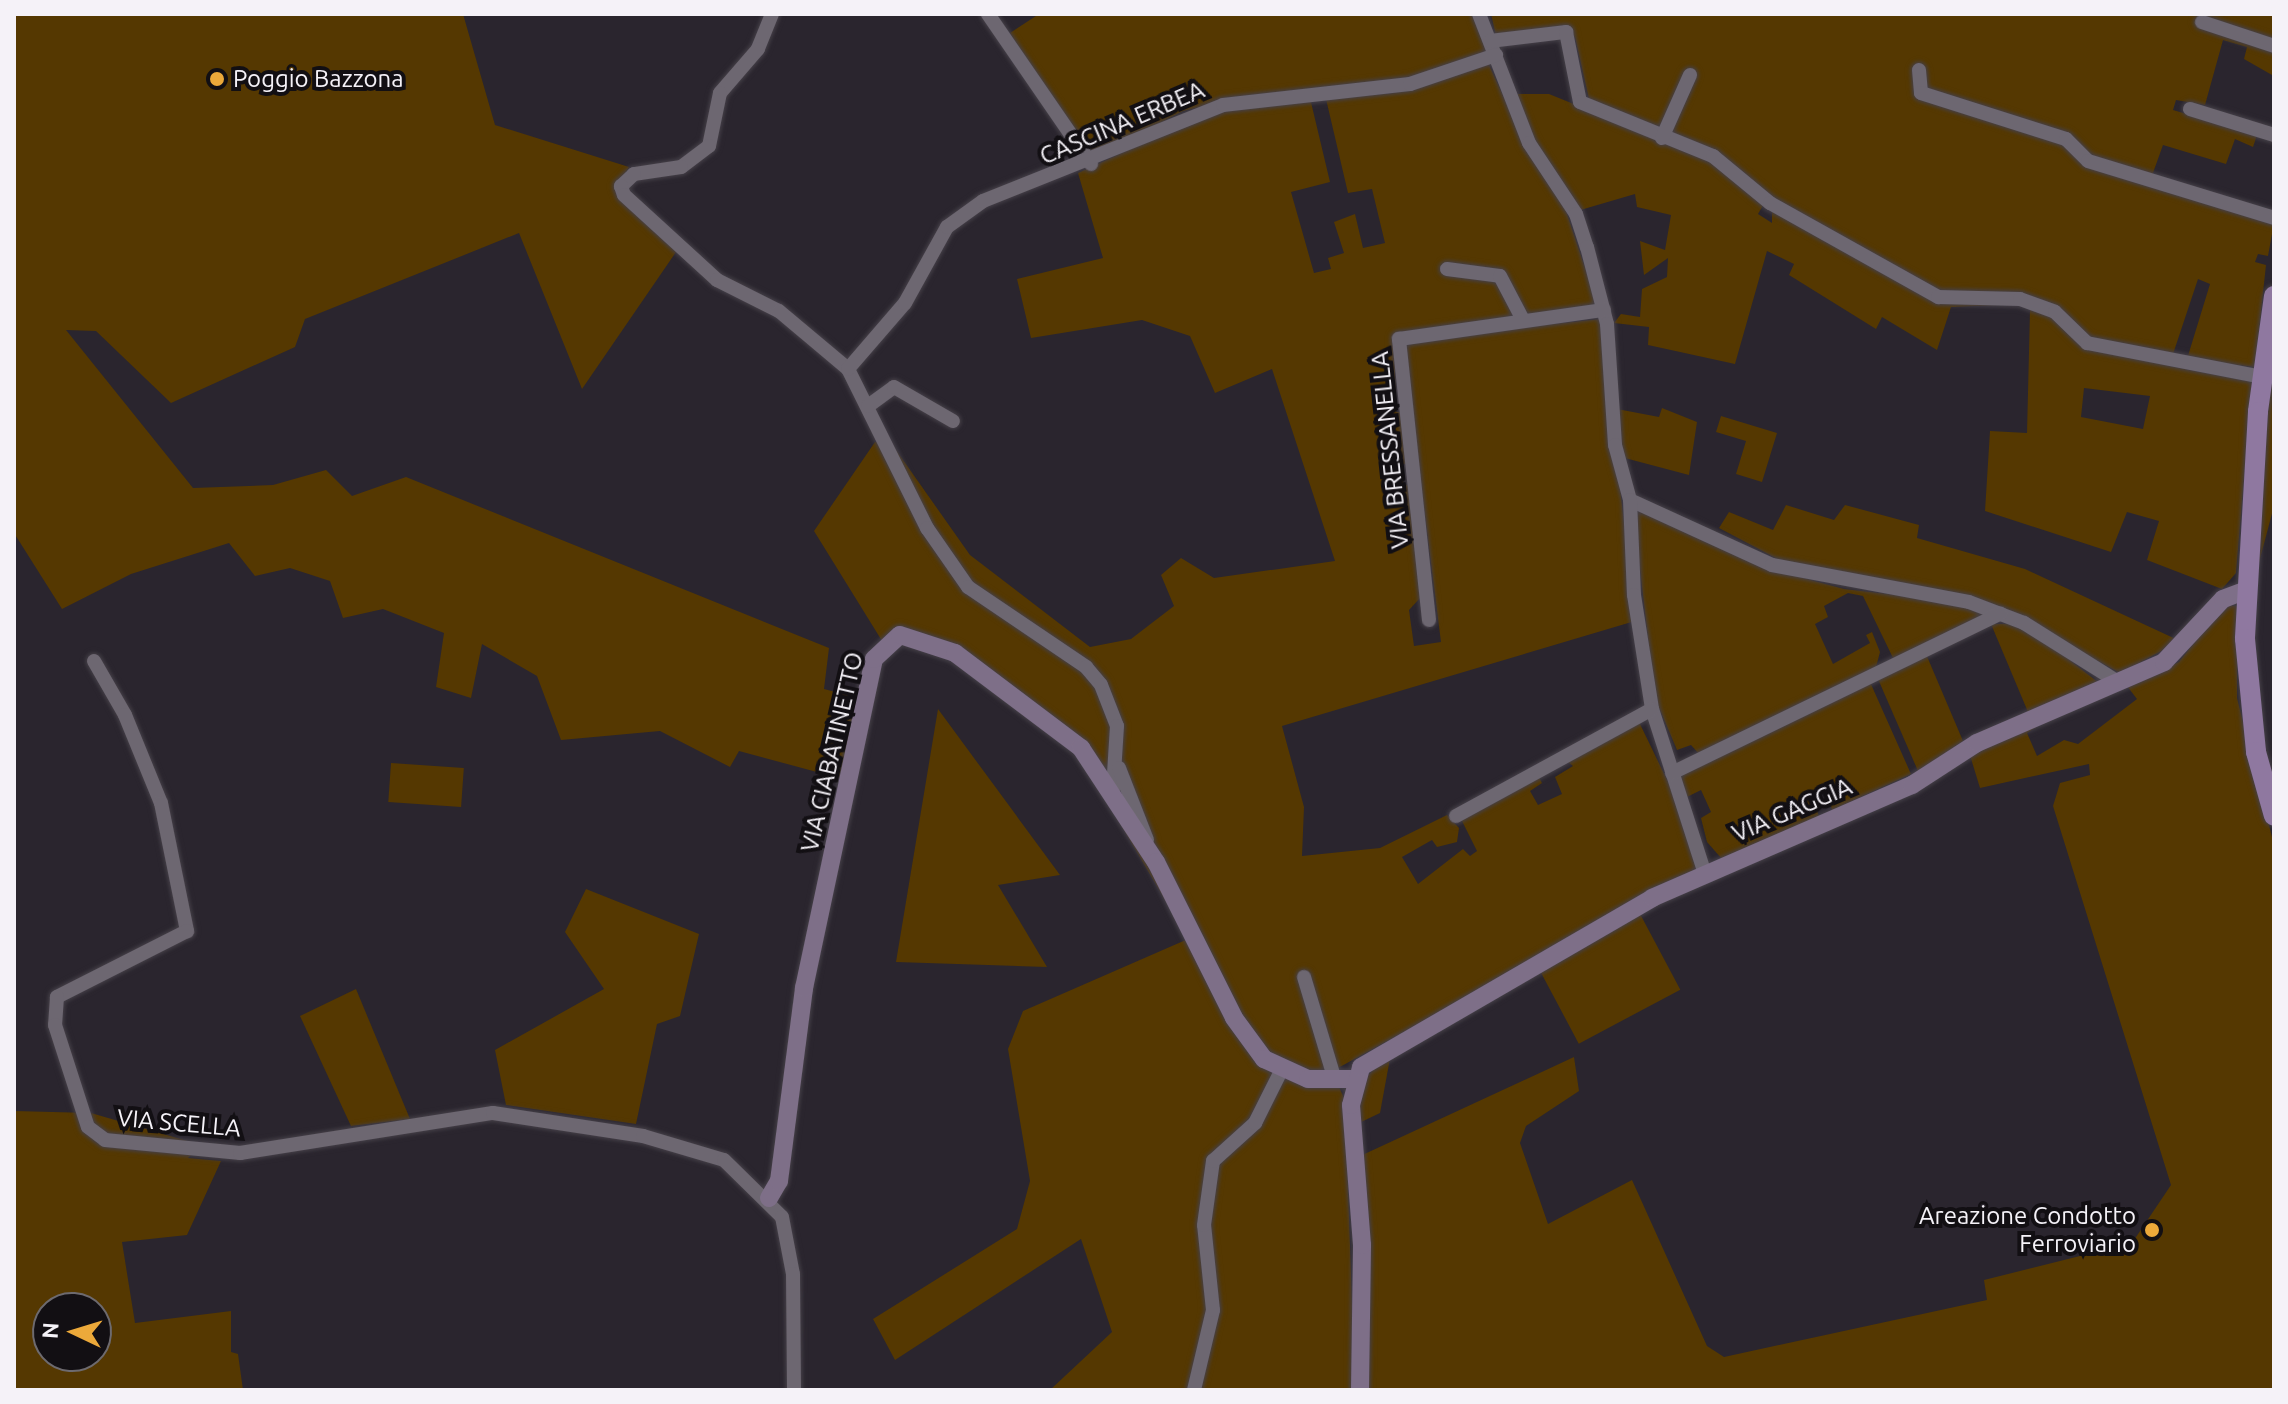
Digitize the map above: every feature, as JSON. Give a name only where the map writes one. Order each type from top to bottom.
[{"type":"main road","points":[[2274,296],[2262,377],[2265,447],[2246,590],[2250,711],[2274,816]]},
{"type":"street","points":[[772,14],[758,49],[720,93],[709,146],[681,167],[634,174],[621,186],[624,195],[717,280],[779,311],[848,369],[927,528],[968,587],[1086,667],[1101,685],[1117,726],[1119,768],[1156,863]]},
{"type":"street","points":[[988,14],[1091,164]]},
{"type":"street","points":[[1479,14],[1529,143],[1576,214],[1604,310],[1615,445],[1630,500],[1634,595],[1652,709],[1705,874]]},
{"type":"street","points":[[2202,22],[2274,46]]},
{"type":"street","name":"CASCINA ERBEA","points":[[848,369],[905,303],[939,237],[959,215],[1091,164],[1223,105],[1410,84],[1493,48],[1566,32],[1580,102],[1662,138]]},
{"type":"street","points":[[1921,64],[1921,93],[2066,139],[2088,161],[2274,218]]},
{"type":"street","points":[[1690,75],[1662,138],[1713,156],[1770,203],[1938,297],[2020,299],[2055,312],[2087,343],[2262,377]]},
{"type":"street","points":[[2190,109],[2274,135]]},
{"type":"street","points":[[1447,269],[1500,276],[1513,289],[1523,320]]},
{"type":"street","name":"VIA BRESSANELLA","points":[[1429,620],[1397,344],[1403,336],[1604,310]]},
{"type":"street","points":[[868,406],[894,387],[953,421]]},
{"type":"street","points":[[1630,500],[1772,565],[1969,602],[2000,614],[2118,682]]},
{"type":"street","name":"VIA GAGGIA","points":[[1344,1078],[1378,1053],[1705,874],[1912,785],[1985,739],[2164,662],[2223,599],[2246,590]]},
{"type":"street","points":[[1672,773],[2000,614]]},
{"type":"street","name":"VIA CIABATINETTO","points":[[769,1198],[779,1181],[804,988],[881,647],[911,634],[955,653],[1054,722],[1113,789],[1156,863],[1234,1018],[1281,1071]]},
{"type":"street","name":"VIA SCELLA","points":[[94,661],[125,715],[161,803],[187,931],[57,997],[55,1025],[88,1127],[105,1140],[240,1153],[472,1114],[515,1114],[704,1153],[739,1169],[769,1198]]},
{"type":"street","points":[[1456,816],[1652,709]]},
{"type":"street","points":[[1113,789],[1119,768]]},
{"type":"street","points":[[1304,977],[1344,1078],[1362,1245],[1360,1390]]},
{"type":"street","points":[[1194,1390],[1213,1310],[1204,1225],[1213,1161],[1255,1123],[1281,1071],[1344,1078]]},
{"type":"street","points":[[769,1198],[790,1246],[794,1390]]},
{"type":"shaded area","points":[[14,14],[463,14],[495,125],[629,167],[616,187],[676,252],[582,389],[519,233],[305,319],[295,347],[171,403],[96,331],[66,330],[193,488],[273,485],[326,470],[352,496],[406,477],[829,648],[824,689],[859,698],[839,778],[739,751],[730,767],[660,731],[561,740],[537,676],[482,644],[471,698],[436,687],[444,633],[383,609],[343,618],[330,581],[290,568],[255,576],[229,543],[131,574],[62,609],[14,533]]},
{"type":"shaded area","points":[[1039,14],[1485,14],[1489,65],[1527,148],[1566,211],[1596,301],[1591,309],[1394,334],[1396,412],[1403,412],[1409,462],[1400,466],[1403,483],[1411,488],[1422,596],[1409,610],[1414,646],[1441,642],[1403,341],[1458,334],[1601,319],[1635,621],[1282,726],[1304,807],[1302,856],[1380,848],[1447,815],[1459,828],[1457,842],[1437,847],[1432,840],[1402,857],[1418,884],[1463,849],[1470,856],[1477,851],[1460,817],[1537,774],[1542,783],[1530,791],[1538,805],[1562,794],[1555,777],[1573,766],[1567,761],[1639,722],[1669,784],[1697,871],[1338,1068],[1313,1072],[1270,1057],[1204,969],[1279,1071],[1206,1186],[1212,1289],[1192,1390],[1050,1390],[1112,1332],[1081,1239],[895,1360],[873,1319],[1017,1229],[1030,1181],[1008,1049],[1023,1011],[1188,939],[1078,752],[971,669],[899,640],[887,649],[814,531],[875,442],[891,443],[970,555],[1090,647],[1131,639],[1174,606],[1161,575],[1181,558],[1214,578],[1335,561],[1272,369],[1215,393],[1190,336],[1142,320],[1031,338],[1017,279],[1103,258],[1078,173],[1210,113],[1310,98],[1330,182],[1291,192],[1314,273],[1331,269],[1328,258],[1344,253],[1334,222],[1355,214],[1363,248],[1385,243],[1372,189],[1348,193],[1326,99],[1395,93],[1383,82],[1250,95],[1183,111],[1092,158],[1010,33]]},
{"type":"shaded area","points":[[1491,14],[2274,14],[2274,95],[2272,75],[2244,59],[2247,47],[2223,40],[2205,105],[2176,100],[2173,110],[2257,135],[2253,147],[2235,139],[2226,164],[2163,145],[2149,184],[2274,223],[2268,256],[2258,254],[2255,262],[2266,265],[2255,367],[2187,359],[2210,284],[2198,279],[2169,366],[2252,382],[2236,573],[2222,589],[2147,560],[2159,521],[2127,512],[2111,552],[1985,511],[1990,431],[2027,433],[2030,310],[2021,304],[1951,307],[1937,350],[1882,317],[1876,329],[1789,275],[1794,264],[1767,251],[1735,364],[1648,345],[1649,327],[1614,323],[1621,314],[1640,317],[1642,289],[1667,277],[1668,258],[1644,275],[1640,241],[1665,250],[1671,215],[1637,207],[1635,194],[1577,211],[1542,161],[1513,94],[1549,94],[1712,160],[1765,202],[1758,214],[1772,223],[1772,204],[1744,172],[1589,99],[1575,37],[1542,34],[1498,45]],"holes":[[[2084,388],[2150,396],[2143,429],[2081,417]]]},
{"type":"shaded area","points":[[2271,369],[2274,506],[2257,570],[2263,487]]},
{"type":"shaded area","points":[[1662,408],[1697,422],[1689,475],[1621,457],[1617,409],[1659,417]]},
{"type":"shaded area","points":[[1721,416],[1777,433],[1762,482],[1736,474],[1746,441],[1716,432]]},
{"type":"shaded area","points":[[1786,505],[1834,520],[1845,505],[1919,525],[1917,538],[2025,569],[2180,641],[2120,673],[2009,612],[1789,565],[1719,528],[1729,512],[1773,530]]},
{"type":"shaded area","points":[[1633,509],[1770,569],[1844,589],[1948,601],[1987,616],[1894,660],[1863,596],[1848,593],[1824,606],[1828,617],[1815,624],[1833,664],[1870,643],[1866,635],[1872,632],[1880,652],[1875,671],[1699,754],[1691,745],[1677,750],[1655,698]]},
{"type":"shaded area","points":[[2224,605],[2237,606],[2237,698],[2274,845],[2274,1390],[1365,1390],[1358,1157],[1574,1057],[1579,1091],[1526,1126],[1520,1143],[1548,1224],[1632,1180],[1707,1346],[1724,1357],[1987,1300],[1984,1280],[2132,1243],[2171,1185],[2053,806],[2060,783],[2090,775],[2089,764],[1980,788],[1969,752],[2059,712],[2027,733],[2037,756],[2064,740],[2078,744],[2137,699],[2127,686],[2179,662]]},
{"type":"shaded area","points":[[1991,624],[2012,624],[2045,641],[2099,683],[2028,712]]},
{"type":"shaded area","points":[[1926,654],[1963,741],[1918,771],[1878,679]]},
{"type":"shaded area","points":[[1870,682],[1911,774],[1832,810],[1826,787],[1812,794],[1820,820],[1722,859],[1707,842],[1701,818],[1711,812],[1701,790],[1687,797],[1678,774]]},
{"type":"shaded area","points":[[938,709],[1060,875],[998,885],[1047,967],[896,962]]},
{"type":"shaded area","points":[[391,763],[464,768],[461,807],[388,802]]},
{"type":"shaded area","points":[[586,889],[699,934],[680,1016],[657,1024],[636,1124],[506,1105],[495,1050],[604,989],[565,932]]},
{"type":"shaded area","points":[[1639,912],[1680,990],[1579,1044],[1537,966]]},
{"type":"shaded area","points":[[356,989],[410,1119],[351,1126],[300,1016]]},
{"type":"shaded area","points":[[1391,1053],[1380,1113],[1357,1124],[1364,1079]]},
{"type":"shaded area","points":[[1283,1075],[1336,1081],[1345,1100],[1355,1390],[1196,1390],[1215,1311],[1209,1186],[1227,1148]]},
{"type":"shaded area","points":[[14,1111],[91,1113],[201,1145],[188,1158],[221,1161],[187,1235],[122,1242],[135,1323],[231,1311],[231,1352],[238,1354],[243,1390],[14,1390]]},
{"type":"place","name":"Poggio Bazzona","points":[[217,79]]},
{"type":"place","name":"Areazione Condotto Ferroviario","points":[[2152,1230]]}]
